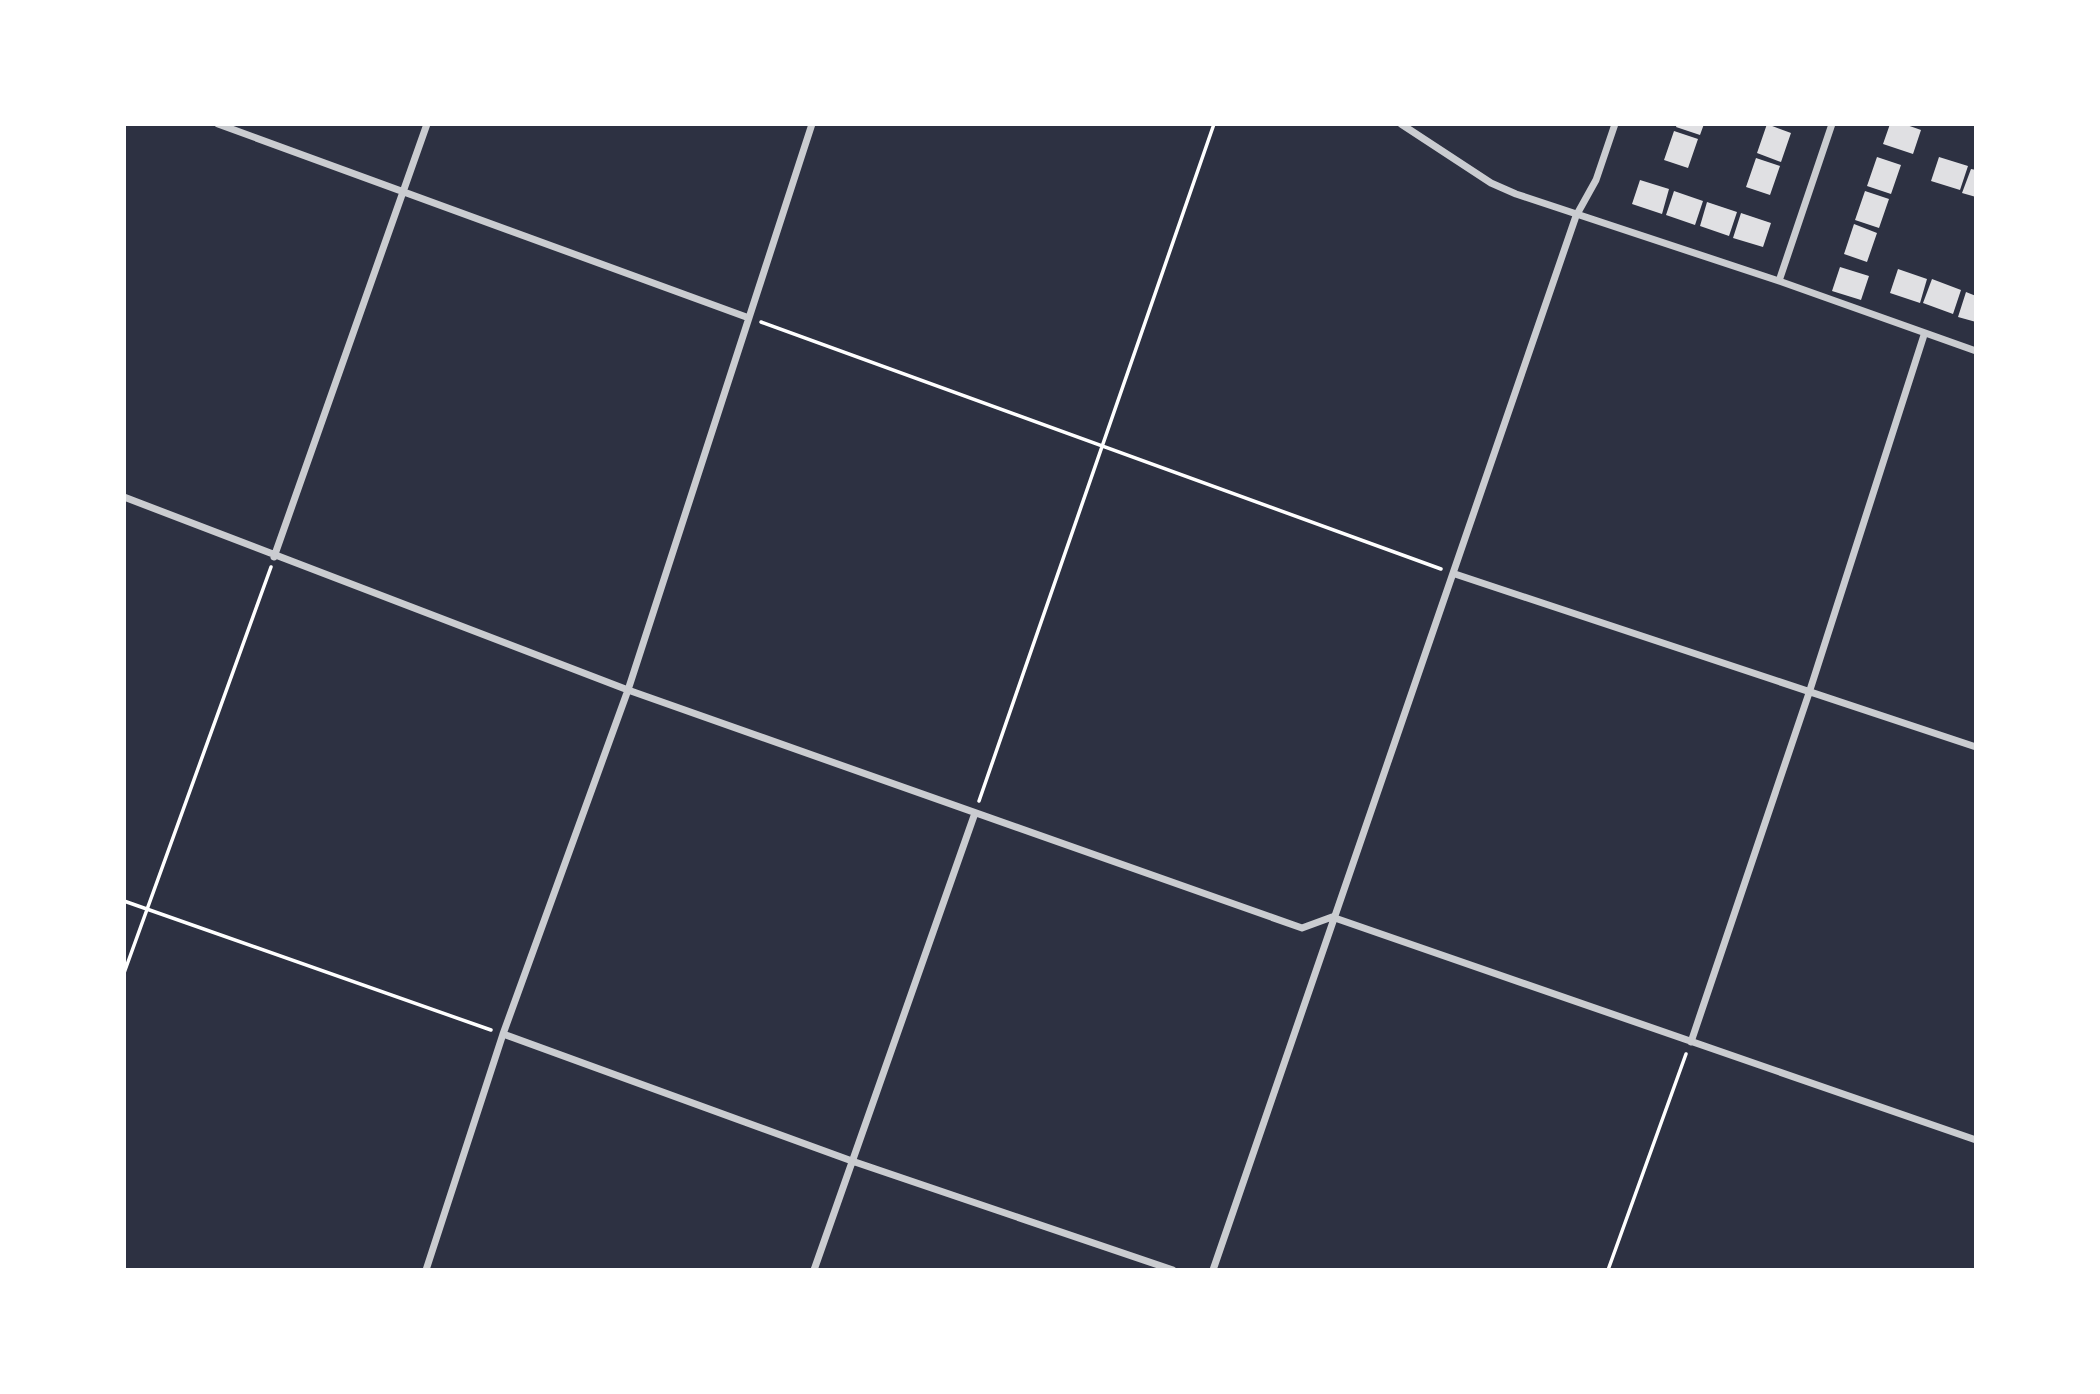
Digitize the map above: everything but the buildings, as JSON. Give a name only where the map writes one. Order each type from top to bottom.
[{"type":"street","points":[[218,124],[749,318]]},
{"type":"street","points":[[274,557],[427,124]]},
{"type":"street","points":[[426,1270],[503,1034],[628,690],[812,124]]},
{"type":"street","points":[[1401,124],[1491,183],[1576,216],[1779,281],[1924,335],[1976,351]]},
{"type":"street","points":[[1213,1270],[1332,917],[1455,574],[1576,216],[1595,180],[1615,124]]},
{"type":"street","points":[[1779,281],[1832,124]]},
{"type":"street","points":[[1691,1042],[1809,692],[1924,335]]},
{"type":"street","points":[[124,498],[628,690],[1302,928],[1332,917],[1976,1140]]},
{"type":"street","points":[[1455,574],[1976,747]]},
{"type":"street","points":[[814,1270],[975,813]]},
{"type":"street","points":[[503,1034],[852,1161],[1173,1270]]},
{"type":"path","points":[[975,813],[1214,124]]},
{"type":"path","points":[[749,318],[1455,574]]},
{"type":"path","points":[[124,973],[274,557]]},
{"type":"path","points":[[124,901],[503,1034]]},
{"type":"path","points":[[1608,1270],[1691,1042]]}]
